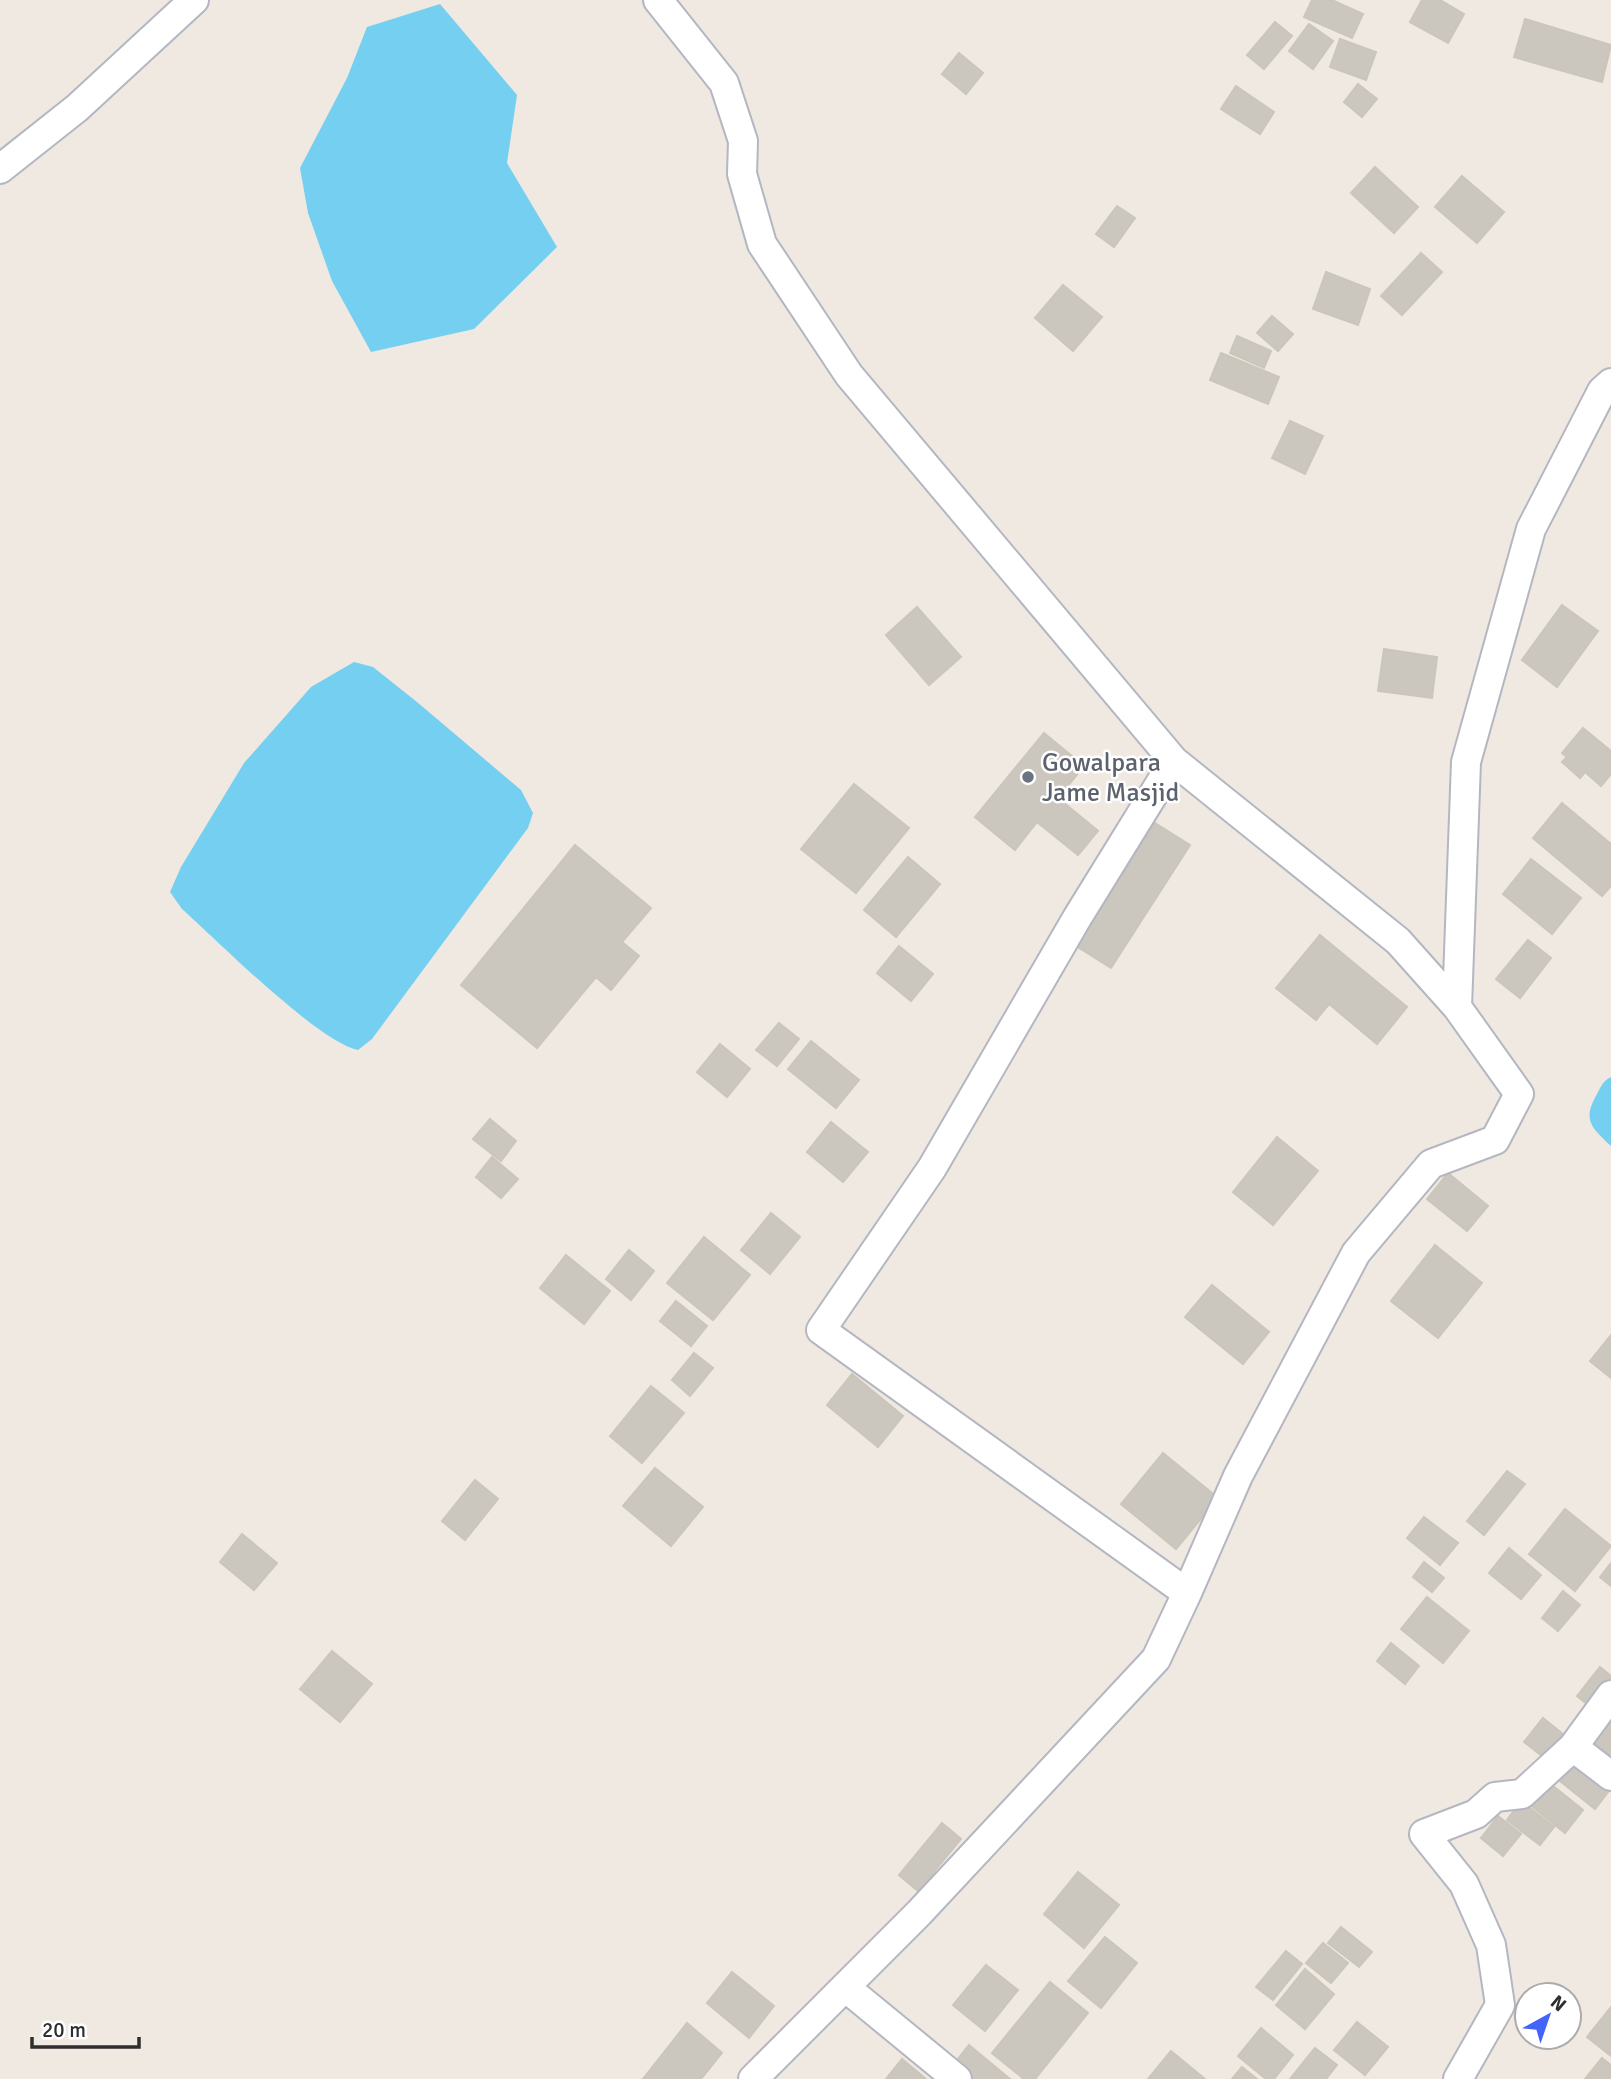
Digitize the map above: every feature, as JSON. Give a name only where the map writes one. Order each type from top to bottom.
[{"type":"street","points":[[0,169],[77,108],[194,0]]},
{"type":"street","points":[[658,0],[723,83],[744,141],[742,174],[762,244],[842,364],[1174,761],[1398,941],[1457,1007],[1520,1094],[1495,1140],[1431,1164],[1356,1253],[1238,1476],[1156,1659],[919,1913],[753,2079]]},
{"type":"street","points":[[1457,1007],[1466,762],[1531,529],[1602,391],[1611,383]]},
{"type":"street","points":[[1174,761],[1077,918],[932,1168],[821,1329],[1187,1593]]},
{"type":"street","points":[[1458,2079],[1500,2005],[1491,1945],[1464,1884],[1424,1833],[1476,1814],[1495,1797],[1522,1794],[1573,1747],[1611,1695]]},
{"type":"street","points":[[1573,1747],[1611,1776]]},
{"type":"street","points":[[845,1987],[957,2079]]},
{"type":"water","points":[[440,4],[517,95],[507,163],[557,247],[474,329],[371,352],[332,281],[308,213],[300,168],[347,78],[367,27]]},
{"type":"water","points":[[354,662],[373,667],[417,702],[521,790],[533,813],[528,828],[372,1039],[358,1050],[340,1043],[294,1010],[182,909],[170,892],[181,867],[244,763],[311,687]]},
{"type":"water","points":[[1611,1077],[1611,1146],[1591,1123],[1590,1110],[1604,1082]]},
{"type":"building","points":[[1312,0],[1332,0],[1363,14],[1352,38],[1304,17]]},
{"type":"building","points":[[1422,0],[1440,0],[1464,14],[1448,43],[1410,22]]},
{"type":"building","points":[[1525,19],[1611,45],[1602,82],[1514,57]]},
{"type":"building","points":[[1275,22],[1292,36],[1264,69],[1247,55]]},
{"type":"building","points":[[1309,24],[1333,41],[1313,69],[1289,51]]},
{"type":"building","points":[[1340,39],[1376,52],[1366,80],[1330,67]]},
{"type":"building","points":[[959,53],[983,73],[966,94],[942,74]]},
{"type":"building","points":[[1358,84],[1377,99],[1362,117],[1344,102]]},
{"type":"building","points":[[1236,86],[1274,112],[1260,134],[1221,109]]},
{"type":"building","points":[[1375,167],[1418,207],[1394,233],[1351,193]]},
{"type":"building","points":[[1462,176],[1504,212],[1477,243],[1435,207]]},
{"type":"building","points":[[1117,206],[1135,218],[1114,247],[1096,234]]},
{"type":"building","points":[[1421,253],[1442,272],[1402,315],[1381,296]]},
{"type":"building","points":[[1326,272],[1370,289],[1358,325],[1313,309]]},
{"type":"building","points":[[1063,285],[1102,317],[1073,351],[1035,318]]},
{"type":"building","points":[[1272,316],[1293,334],[1278,351],[1257,333]]},
{"type":"building","points":[[1237,336],[1271,351],[1264,368],[1230,353]]},
{"type":"building","points":[[1221,353],[1279,377],[1268,404],[1210,380]]},
{"type":"building","points":[[1290,421],[1323,436],[1305,474],[1272,458]]},
{"type":"building","points":[[1562,605],[1598,631],[1557,687],[1522,660]]},
{"type":"building","points":[[917,607],[961,657],[929,685],[886,635]]},
{"type":"building","points":[[1384,649],[1437,657],[1432,698],[1378,691]]},
{"type":"building","points":[[1583,728],[1611,751],[1611,774],[1601,786],[1585,772],[1580,778],[1562,762],[1567,757],[1562,753]]},
{"type":"building","points":[[1044,733],[1084,766],[1058,798],[1098,831],[1078,855],[1037,822],[1015,850],[975,817]]},
{"type":"building","points":[[854,784],[909,828],[856,893],[801,849]]},
{"type":"building","points":[[1562,803],[1611,844],[1611,886],[1602,896],[1533,838]]},
{"type":"building","points":[[1155,823],[1190,845],[1111,968],[1076,946]]},
{"type":"building","points":[[575,845],[651,908],[622,942],[639,956],[611,990],[596,977],[537,1048],[461,985]]},
{"type":"building","points":[[908,857],[940,884],[896,937],[864,910]]},
{"type":"building","points":[[1531,859],[1581,898],[1552,934],[1503,894]]},
{"type":"building","points":[[1320,935],[1407,1007],[1377,1044],[1329,1004],[1316,1020],[1276,988]]},
{"type":"building","points":[[1528,940],[1551,958],[1520,998],[1496,979]]},
{"type":"building","points":[[899,946],[933,974],[911,1001],[877,973]]},
{"type":"building","points":[[779,1023],[799,1039],[777,1066],[756,1050]]},
{"type":"building","points":[[811,1041],[859,1080],[836,1108],[788,1069]]},
{"type":"building","points":[[720,1044],[750,1069],[727,1097],[697,1072]]},
{"type":"building","points":[[490,1119],[516,1141],[501,1161],[473,1139]]},
{"type":"building","points":[[831,1122],[868,1152],[843,1182],[807,1152]]},
{"type":"building","points":[[1277,1137],[1318,1171],[1273,1225],[1233,1192]]},
{"type":"building","points":[[492,1157],[518,1179],[501,1198],[476,1177]]},
{"type":"building","points":[[1448,1173],[1488,1206],[1467,1231],[1427,1199]]},
{"type":"building","points":[[771,1213],[800,1237],[770,1274],[741,1250]]},
{"type":"building","points":[[704,1237],[750,1275],[713,1320],[667,1283]]},
{"type":"building","points":[[1435,1245],[1482,1283],[1438,1338],[1391,1301]]},
{"type":"building","points":[[629,1250],[654,1271],[631,1300],[606,1279]]},
{"type":"building","points":[[566,1255],[610,1291],[584,1324],[540,1288]]},
{"type":"building","points":[[1212,1285],[1269,1332],[1243,1364],[1185,1317]]},
{"type":"building","points":[[676,1301],[707,1326],[691,1346],[660,1321]]},
{"type":"building","points":[[1611,1335],[1611,1378],[1590,1361]]},
{"type":"building","points":[[694,1353],[713,1368],[690,1396],[672,1380]]},
{"type":"building","points":[[852,1374],[903,1416],[878,1447],[827,1405]]},
{"type":"building","points":[[651,1386],[684,1413],[642,1463],[610,1436]]},
{"type":"building","points":[[1163,1453],[1218,1498],[1176,1549],[1121,1504]]},
{"type":"building","points":[[655,1468],[703,1507],[671,1546],[623,1506]]},
{"type":"building","points":[[1507,1471],[1525,1484],[1484,1535],[1467,1521]]},
{"type":"building","points":[[475,1480],[498,1499],[465,1540],[442,1521]]},
{"type":"building","points":[[1565,1509],[1611,1546],[1575,1591],[1529,1554]]},
{"type":"building","points":[[1424,1517],[1458,1543],[1440,1565],[1407,1538]]},
{"type":"building","points":[[242,1534],[277,1563],[254,1590],[220,1562]]},
{"type":"building","points":[[1509,1548],[1541,1575],[1521,1599],[1489,1573]]},
{"type":"building","points":[[1424,1562],[1444,1578],[1432,1592],[1413,1577]]},
{"type":"building","points":[[1611,1563],[1611,1586],[1600,1577]]},
{"type":"building","points":[[1563,1591],[1580,1605],[1558,1631],[1542,1618]]},
{"type":"building","points":[[1427,1597],[1469,1631],[1443,1663],[1401,1629]]},
{"type":"building","points":[[1391,1643],[1419,1666],[1405,1684],[1377,1661]]},
{"type":"building","points":[[332,1651],[372,1684],[340,1722],[300,1689]]},
{"type":"building","points":[[1600,1667],[1611,1676],[1611,1692],[1596,1711],[1577,1696]]},
{"type":"building","points":[[1611,1703],[1611,1753],[1602,1764],[1578,1744]]},
{"type":"building","points":[[1543,1718],[1569,1739],[1550,1762],[1524,1742]]},
{"type":"building","points":[[1575,1753],[1611,1788],[1595,1809],[1555,1777]]},
{"type":"building","points":[[1547,1781],[1583,1810],[1565,1833],[1528,1803]]},
{"type":"building","points":[[1521,1801],[1554,1827],[1540,1845],[1507,1820]]},
{"type":"building","points":[[1498,1816],[1521,1834],[1503,1856],[1481,1838]]},
{"type":"building","points":[[942,1823],[961,1839],[918,1891],[899,1875]]},
{"type":"building","points":[[1078,1872],[1119,1905],[1084,1948],[1044,1914]]},
{"type":"building","points":[[1341,1927],[1372,1952],[1359,1967],[1328,1943]]},
{"type":"building","points":[[1105,1937],[1137,1963],[1101,2008],[1068,1981]]},
{"type":"building","points":[[1323,1943],[1348,1963],[1331,1983],[1306,1963]]},
{"type":"building","points":[[1286,1951],[1302,1964],[1273,2000],[1256,1987]]},
{"type":"building","points":[[986,1965],[1018,1990],[985,2031],[953,2005]]},
{"type":"building","points":[[1305,1969],[1334,1994],[1305,2029],[1276,2005]]},
{"type":"building","points":[[732,1972],[774,2006],[749,2038],[707,2003]]},
{"type":"building","points":[[1050,1982],[1088,2013],[1035,2079],[1024,2079],[992,2053]]},
{"type":"building","points":[[1611,2007],[1611,2056],[1587,2037]]},
{"type":"building","points":[[1357,2022],[1388,2047],[1365,2075],[1334,2050]]},
{"type":"building","points":[[687,2023],[722,2053],[701,2079],[643,2079]]},
{"type":"building","points":[[1261,2028],[1293,2055],[1274,2079],[1266,2079],[1238,2056]]},
{"type":"building","points":[[969,2045],[1010,2079],[963,2079],[950,2069]]},
{"type":"building","points":[[1315,2048],[1337,2065],[1326,2079],[1290,2079]]},
{"type":"building","points":[[1171,2051],[1205,2079],[1148,2079]]},
{"type":"building","points":[[1602,2058],[1611,2065],[1611,2079],[1585,2079]]},
{"type":"building","points":[[902,2059],[926,2079],[886,2079]]},
{"type":"building","points":[[1242,2067],[1257,2079],[1232,2079]]},
{"type":"place","name":"Gowalpara Jame Masjid","points":[[1028,777]]}]
